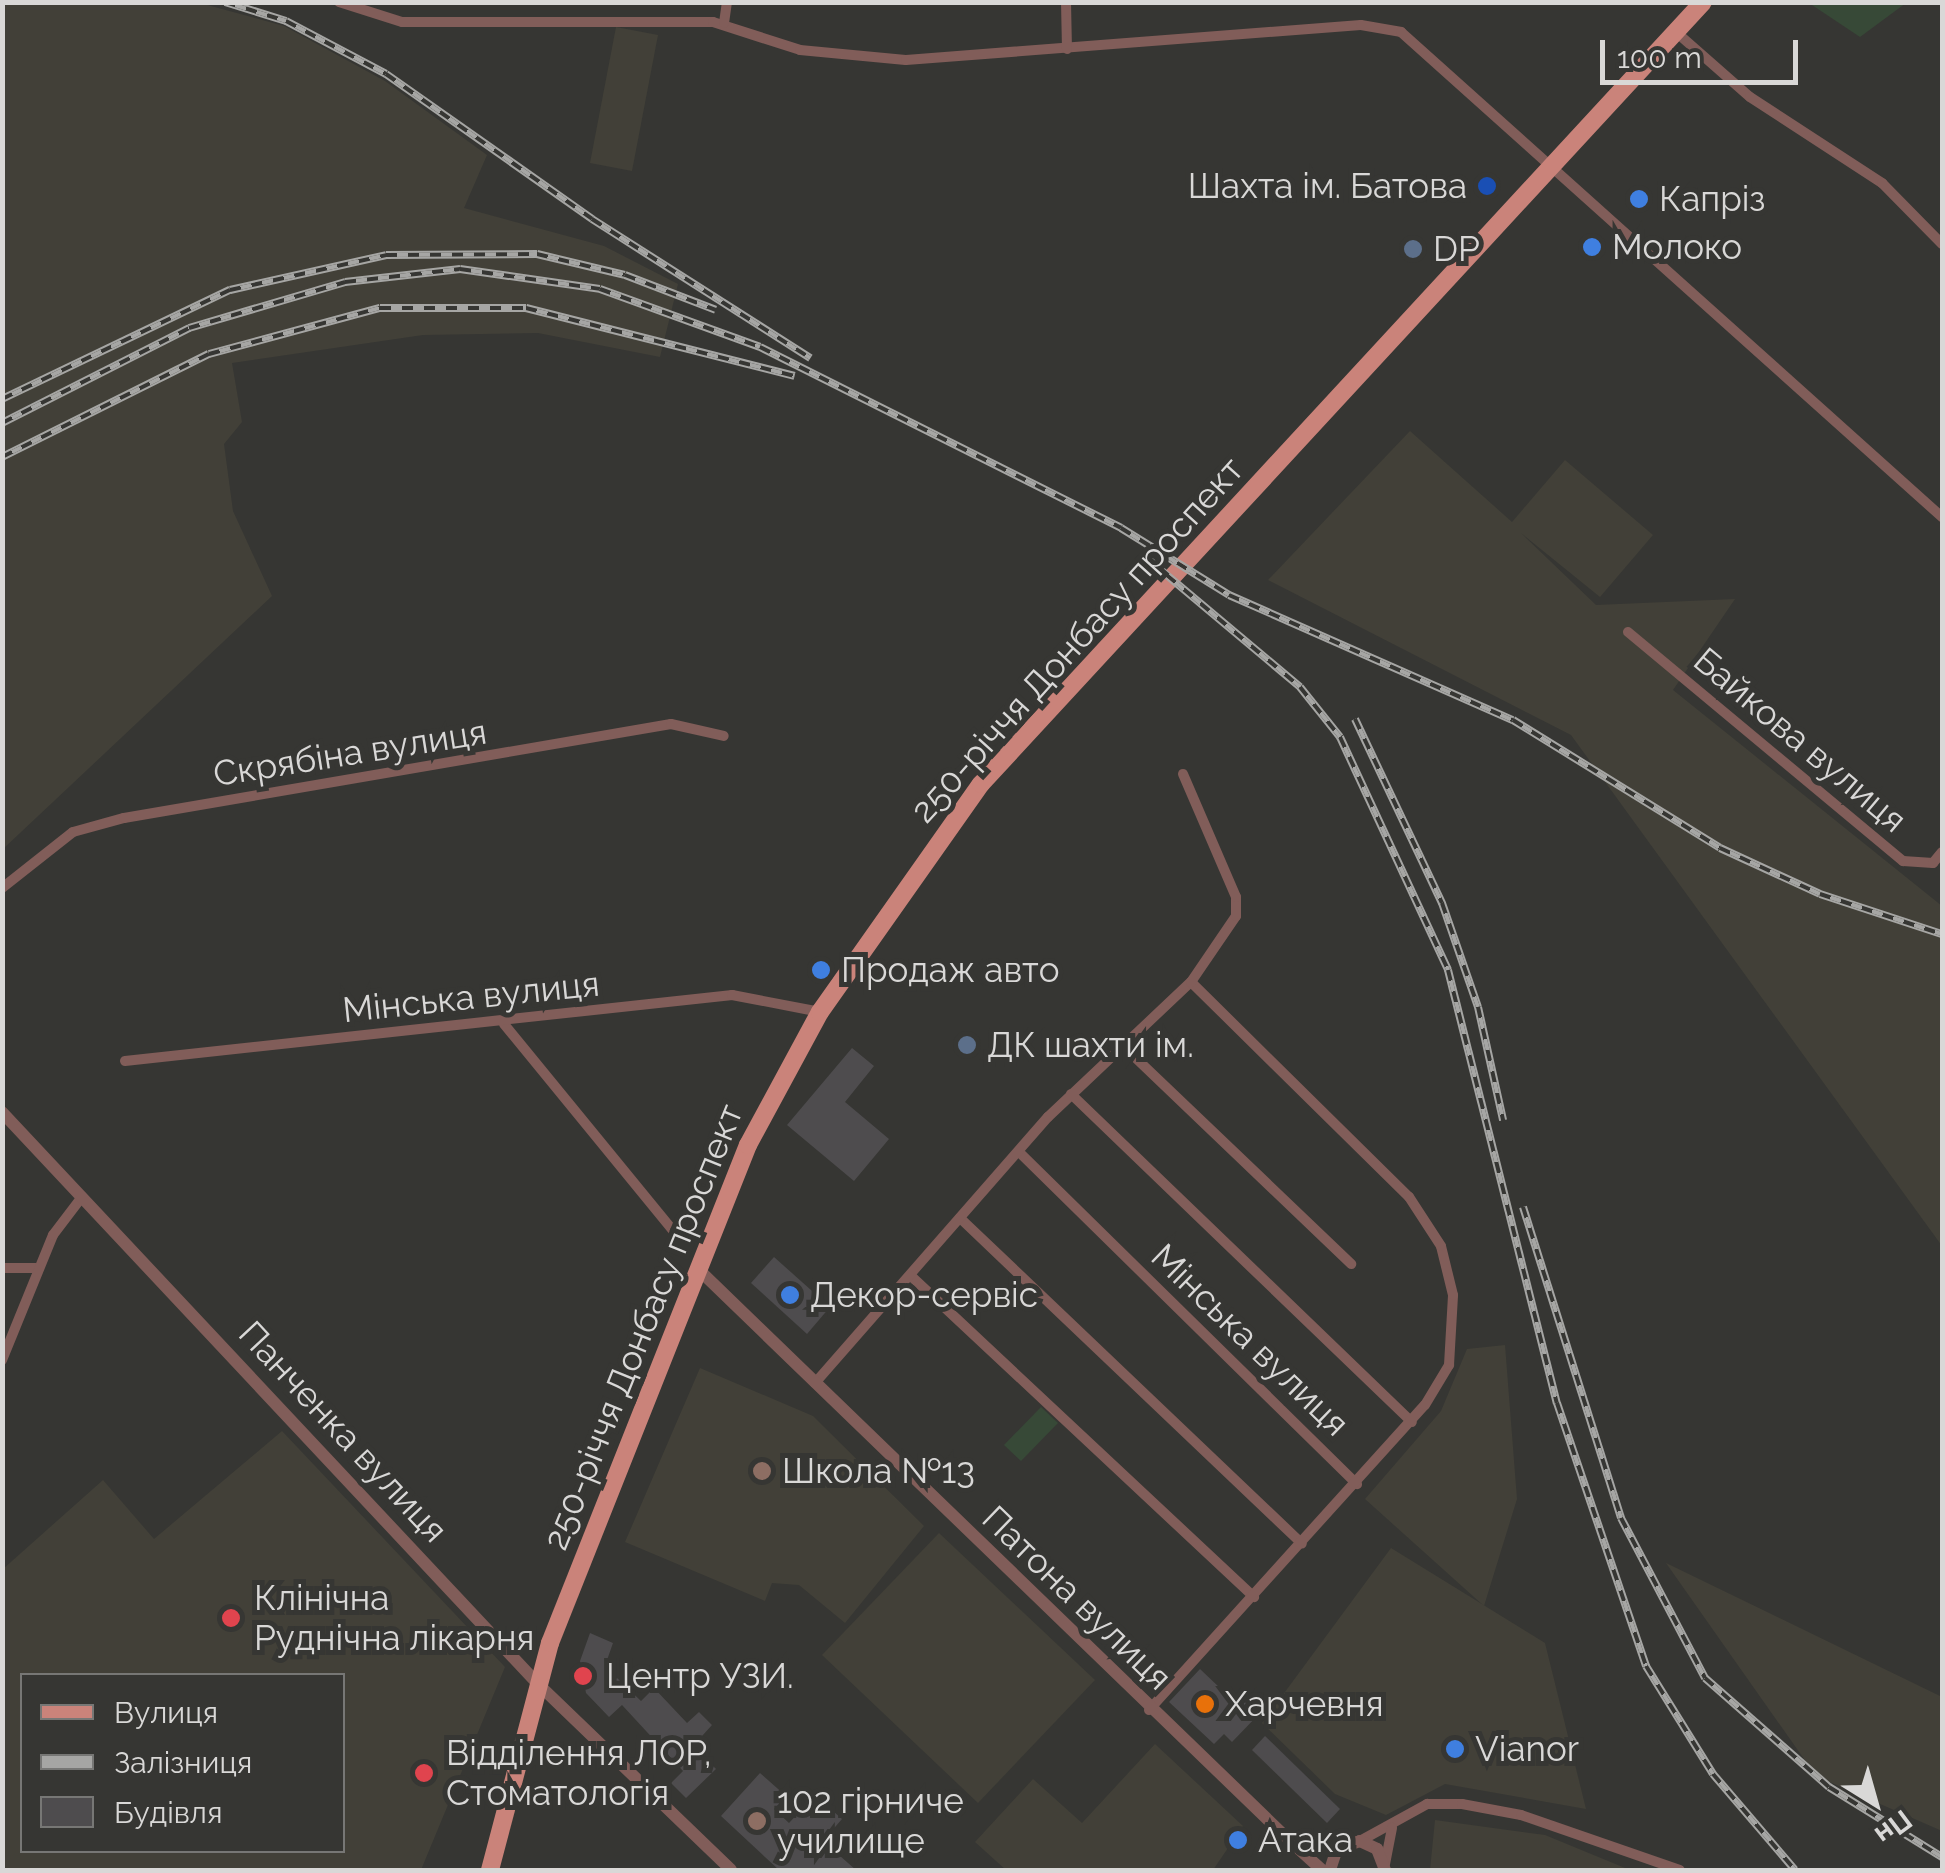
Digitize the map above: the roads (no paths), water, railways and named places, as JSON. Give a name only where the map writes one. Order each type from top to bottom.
[{"type":"main road","name":"250-річчя Донбасу проспект","points":[[490,1870],[537,1683],[748,1145],[820,1012],[981,784],[1703,2]]},
{"type":"street","points":[[339,2],[402,22],[724,23],[800,50],[906,60],[1361,26],[1400,32],[1942,516]]},
{"type":"street","points":[[724,23],[727,2]]},
{"type":"street","points":[[1066,2],[1066,48]]},
{"type":"street","points":[[1676,32],[1750,97],[1882,183],[1942,244]]},
{"type":"street","name":"Байкова вулиця","points":[[1628,632],[1904,861],[1932,863],[1942,852]]},
{"type":"street","name":"Скрябіна вулиця","points":[[2,888],[73,832],[124,818],[671,724],[724,736]]},
{"type":"street","points":[[815,1383],[1071,1094],[1120,1043],[1192,982],[1236,916],[1236,897],[1182,774]]},
{"type":"street","points":[[1149,1711],[1412,1422],[1449,1365],[1453,1295],[1440,1246],[1410,1197],[1192,982]]},
{"type":"street","name":"Мінська вулиця","points":[[126,1061],[504,1024],[732,994],[820,1012]]},
{"type":"street","points":[[504,1024],[685,1245]]},
{"type":"street","points":[[1120,1043],[1351,1264]]},
{"type":"street","name":"Мінська вулиця","points":[[1071,1094],[1412,1422]]},
{"type":"street","name":"Панченка вулиця","points":[[2,1112],[537,1683],[731,1870]]},
{"type":"street","name":"Мінська вулиця","points":[[1019,1152],[1357,1484]]},
{"type":"street","points":[[2,1360],[39,1268],[82,1196]]},
{"type":"street","points":[[960,1218],[1302,1544]]},
{"type":"street","points":[[2,1268],[39,1268]]},
{"type":"street","name":"Патона вулиця","points":[[697,1268],[1149,1711],[1326,1870]]},
{"type":"street","points":[[911,1276],[1254,1597]]},
{"type":"street","points":[[1290,1841],[1337,1849],[1392,1828],[1428,1804],[1462,1804],[1521,1815],[1680,1870]]},
{"type":"street","points":[[1385,1867],[1392,1828]]},
{"type":"street","points":[[1360,1841],[1385,1867]]},
{"type":"street","points":[[1326,1870],[1337,1849]]},
{"type":"railway","points":[[225,2],[286,21],[386,74],[592,219],[810,358]]},
{"type":"railway","points":[[2,399],[230,290],[386,255],[537,254],[625,275],[716,310]]},
{"type":"railway","points":[[2,423],[189,328],[345,282],[460,269],[600,289],[760,347],[1121,528],[1229,595],[1513,720],[1720,848],[1820,894],[1942,934]]},
{"type":"railway","points":[[2,457],[209,354],[380,308],[526,308],[795,376]]},
{"type":"railway","points":[[1150,561],[1300,687],[1340,737],[1448,970],[1557,1403],[1646,1666],[1713,1774],[1795,1870]]},
{"type":"railway","points":[[1355,719],[1442,903],[1478,1007],[1503,1120]]},
{"type":"railway","points":[[1523,1207],[1621,1518],[1705,1678],[1829,1787],[1942,1857]]},
{"type":"place","name":"Шахта ім. Батова","points":[[1487,186]]},
{"type":"place","name":"Капріз","points":[[1639,199]]},
{"type":"place","name":"Молоко","points":[[1592,247]]},
{"type":"place","name":"DP","points":[[1413,249]]},
{"type":"place","name":"Продаж авто","points":[[821,970]]},
{"type":"place","name":"ДК шахти ім.","points":[[967,1045]]},
{"type":"place","name":"Декор-сервіс","points":[[790,1295]]},
{"type":"place","name":"Школа №13","points":[[762,1471]]},
{"type":"place","name":"Клінічна Руднічна лікарня","points":[[231,1618]]},
{"type":"place","name":"Центр УЗИ.","points":[[583,1676]]},
{"type":"place","name":"Харчевня","points":[[1205,1704]]},
{"type":"place","name":"Vianor","points":[[1455,1749]]},
{"type":"place","name":"Відділення ЛОР, Стоматологія","points":[[424,1773]]},
{"type":"place","name":"102 гірниче училище","points":[[757,1821]]},
{"type":"place","name":"Атака","points":[[1238,1840]]}]
